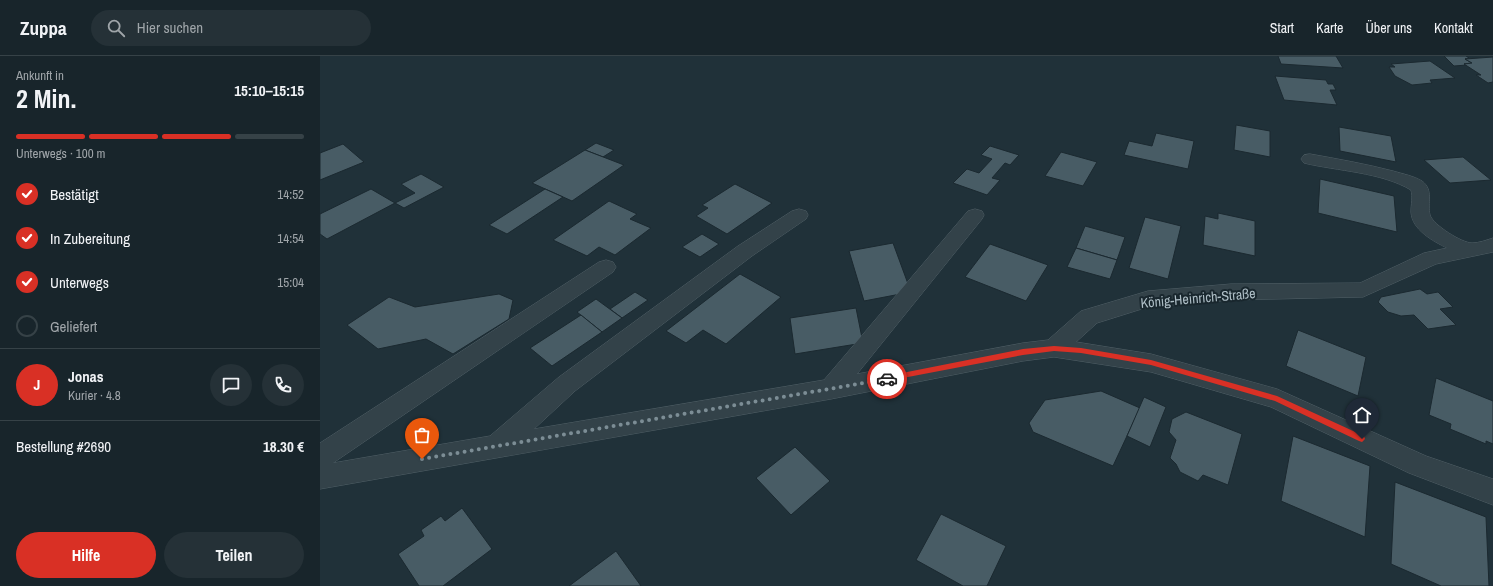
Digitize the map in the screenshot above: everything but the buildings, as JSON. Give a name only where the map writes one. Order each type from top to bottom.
[{"type":"street","points":[[1310,159],[1396,177],[1417,186],[1420,190],[1421,197],[1421,217],[1429,228],[1444,238],[1470,250]]},
{"type":"street","points":[[497,446],[567,384],[745,251],[799,215]]},
{"type":"street","points":[[831,389],[975,215]]},
{"type":"street","name":"König-Heinrich-Straße","points":[[1054,348],[1089,317],[1148,299],[1232,292],[1363,290],[1431,258],[1493,245]]},
{"type":"street","points":[[320,457],[606,267]]},
{"type":"street","points":[[320,477],[831,389],[1023,352],[1054,348],[1151,363],[1277,399],[1418,465],[1493,492]]},
{"type":"way so far","points":[[422,459],[887,379]]},
{"type":"route","points":[[887,379],[1023,352],[1054,348],[1081,351],[1151,363],[1277,399],[1362,439]]}]
